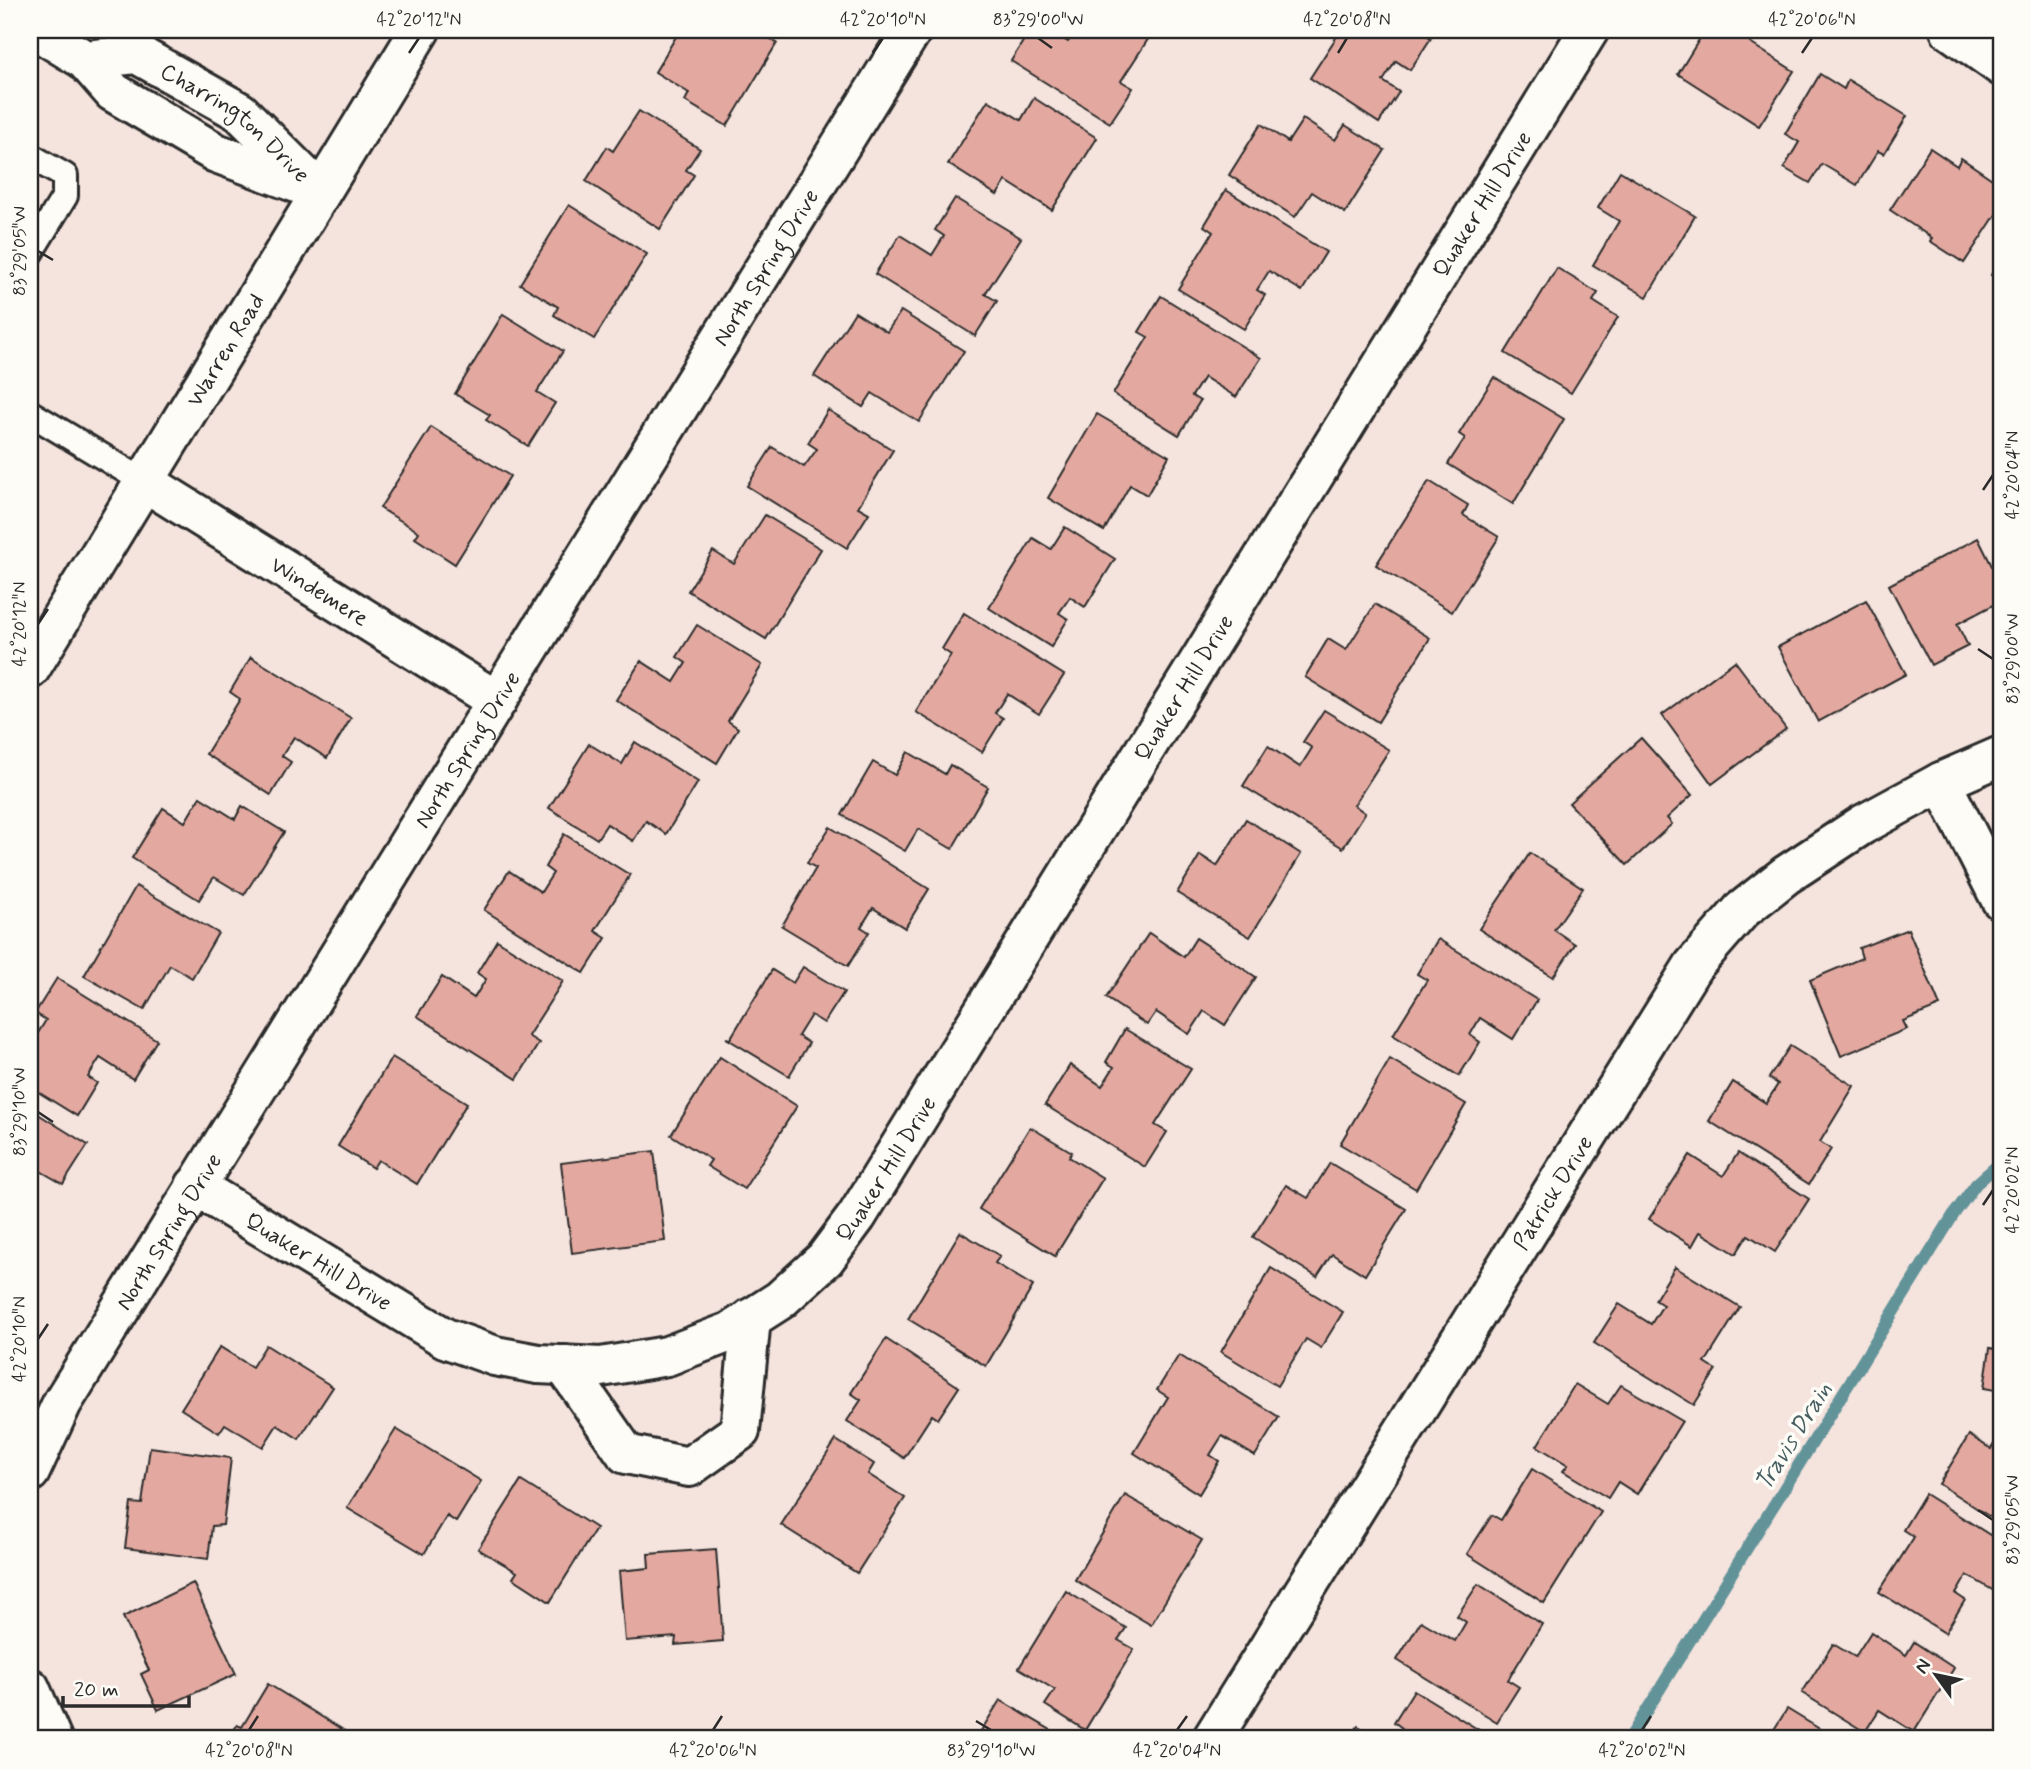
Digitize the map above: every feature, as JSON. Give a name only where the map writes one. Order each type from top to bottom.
[{"type":"street","name":"Charrington Drive","points":[[36,30],[85,60],[113,92],[216,152],[321,192]]},
{"type":"street","name":"Warren Road","points":[[30,669],[421,30]]},
{"type":"street","name":"North Spring Drive","points":[[30,1472],[62,1403],[912,30]]},
{"type":"street","name":"Quaker Hill Drive","points":[[195,1186],[445,1338],[495,1356],[538,1364],[601,1367],[667,1356],[730,1332],[780,1300],[825,1259],[857,1216],[1589,30]]},
{"type":"street","points":[[1950,30],[2001,66]]},
{"type":"street","name":"Windemere","points":[[145,482],[497,701]]},
{"type":"street","name":"Patrick Drive","points":[[1212,1739],[1693,966],[1742,910],[1786,875],[1862,825],[1941,782],[2001,756]]},
{"type":"street","points":[[1941,782],[2001,900]]},
{"type":"street","points":[[564,1365],[626,1454],[690,1467],[740,1430],[751,1318]]},
{"type":"street","points":[[30,1688],[52,1739]]},
{"type":"lane","points":[[30,156],[65,176],[65,196],[30,253]]},
{"type":"lane","points":[[30,413],[145,482]]},
{"type":"building","points":[[680,30],[756,30],[777,43],[727,126],[685,101],[689,93],[655,72]]},
{"type":"building","points":[[1030,30],[1048,30],[1068,42],[1076,30],[1154,30],[1121,81],[1133,88],[1110,123],[1011,61]]},
{"type":"building","points":[[1341,30],[1418,30],[1431,38],[1410,70],[1396,61],[1383,81],[1399,92],[1379,123],[1310,78]]},
{"type":"building","points":[[1705,30],[1759,30],[1750,43],[1794,71],[1759,126],[1678,74]]},
{"type":"building","points":[[1820,74],[1844,89],[1848,80],[1907,116],[1884,154],[1878,151],[1857,185],[1822,164],[1810,183],[1784,168],[1799,142],[1785,134]]},
{"type":"building","points":[[1034,98],[1097,138],[1052,210],[1006,181],[997,195],[948,164],[988,100],[1021,120]]},
{"type":"building","points":[[639,111],[700,149],[686,170],[694,175],[660,229],[586,181],[607,147],[613,151]]},
{"type":"building","points":[[1303,119],[1335,140],[1345,125],[1385,150],[1345,213],[1312,192],[1295,217],[1229,175],[1261,124],[1288,142]]},
{"type":"building","points":[[1930,148],[1957,166],[1961,158],[2001,185],[2001,207],[1964,263],[1890,210]]},
{"type":"building","points":[[1620,171],[1695,216],[1647,297],[1593,265],[1619,221],[1598,208]]},
{"type":"building","points":[[1226,190],[1326,252],[1302,291],[1269,271],[1257,290],[1265,295],[1244,329],[1178,289],[1213,232],[1204,226]]},
{"type":"building","points":[[955,198],[1021,238],[985,294],[997,301],[975,336],[875,274],[900,235],[932,255],[944,236],[935,230]]},
{"type":"building","points":[[569,205],[647,254],[594,339],[554,315],[558,307],[520,284]]},
{"type":"building","points":[[2001,258],[2001,282],[1991,275]]},
{"type":"building","points":[[1557,268],[1598,293],[1593,301],[1618,317],[1571,393],[1505,353]]},
{"type":"building","points":[[1161,296],[1261,358],[1236,397],[1204,377],[1192,396],[1200,401],[1179,435],[1113,394],[1148,337],[1139,332]]},
{"type":"building","points":[[901,311],[964,351],[919,422],[872,393],[863,407],[814,376],[855,312],[887,332]]},
{"type":"building","points":[[503,314],[563,351],[537,392],[555,403],[528,446],[486,420],[490,415],[455,394]]},
{"type":"building","points":[[1494,377],[1564,419],[1513,504],[1448,464],[1465,438],[1459,434]]},
{"type":"building","points":[[828,410],[893,450],[858,507],[869,513],[847,548],[747,486],[772,447],[804,467],[817,449],[808,443]]},
{"type":"building","points":[[1097,414],[1169,456],[1147,495],[1130,485],[1104,531],[1048,498]]},
{"type":"building","points":[[431,427],[510,476],[455,564],[415,538],[419,532],[380,508]]},
{"type":"building","points":[[1429,481],[1468,505],[1463,515],[1499,537],[1452,612],[1376,565]]},
{"type":"building","points":[[765,515],[821,549],[766,639],[688,591],[713,551],[734,564]]},
{"type":"building","points":[[1065,527],[1115,559],[1085,607],[1070,597],[1059,613],[1068,619],[1051,647],[989,608],[1033,538],[1051,549]]},
{"type":"building","points":[[1978,538],[2001,584],[2001,601],[1957,624],[1968,646],[1931,665],[1889,585]]},
{"type":"building","points":[[1866,600],[1906,674],[1818,722],[1778,647]]},
{"type":"building","points":[[1375,604],[1430,638],[1378,722],[1305,677],[1328,639],[1346,650]]},
{"type":"building","points":[[964,613],[1064,675],[1039,714],[1007,694],[995,713],[1003,718],[982,752],[916,712],[951,655],[942,649]]},
{"type":"building","points":[[697,625],[762,665],[728,721],[738,728],[717,763],[616,700],[641,661],[674,682],[686,663],[677,657]]},
{"type":"building","points":[[251,657],[351,718],[327,758],[294,737],[282,756],[291,762],[271,795],[206,754],[240,699],[230,692]]},
{"type":"building","points":[[1735,661],[1786,729],[1712,784],[1662,715]]},
{"type":"building","points":[[1324,710],[1389,750],[1354,805],[1365,813],[1343,848],[1243,786],[1268,746],[1300,767],[1312,748],[1303,742]]},
{"type":"building","points":[[1641,738],[1692,795],[1667,818],[1672,824],[1627,865],[1569,803]]},
{"type":"building","points":[[635,742],[698,782],[666,834],[646,821],[633,841],[607,824],[597,839],[549,808],[589,744],[622,764]]},
{"type":"building","points":[[908,752],[945,774],[950,765],[988,787],[952,849],[918,829],[905,851],[842,815],[873,762],[895,775]]},
{"type":"building","points":[[200,797],[235,819],[242,806],[284,832],[244,895],[214,877],[199,900],[132,858],[163,808],[185,822]]},
{"type":"building","points":[[1246,819],[1301,854],[1250,937],[1177,893],[1200,855],[1217,866]]},
{"type":"building","points":[[830,827],[929,889],[905,928],[873,908],[861,927],[869,932],[848,966],[782,926],[816,868],[807,863]]},
{"type":"building","points":[[564,834],[630,875],[595,931],[606,938],[584,973],[484,910],[509,871],[541,892],[553,873],[545,867]]},
{"type":"building","points":[[1530,853],[1583,888],[1554,930],[1575,944],[1553,977],[1479,929]]},
{"type":"building","points":[[136,886],[218,933],[192,978],[170,965],[144,1010],[84,976]]},
{"type":"building","points":[[1908,929],[1940,1006],[1903,1021],[1907,1029],[1841,1056],[1810,980],[1862,958],[1859,948]]},
{"type":"building","points":[[1149,933],[1184,957],[1196,938],[1256,977],[1225,1025],[1204,1011],[1189,1034],[1156,1012],[1147,1025],[1106,998]]},
{"type":"building","points":[[1438,939],[1537,1000],[1513,1039],[1480,1018],[1470,1035],[1480,1042],[1459,1076],[1393,1035],[1427,980],[1417,974]]},
{"type":"building","points":[[497,940],[563,981],[528,1036],[539,1043],[517,1079],[417,1016],[442,977],[474,998],[486,979],[477,973]]},
{"type":"building","points":[[803,967],[844,992],[824,1023],[811,1015],[798,1036],[809,1043],[789,1076],[726,1038],[730,1039],[772,970],[793,983]]},
{"type":"building","points":[[57,978],[157,1040],[133,1079],[100,1058],[88,1077],[97,1083],[77,1116],[30,1087],[30,1046],[46,1020],[35,1013]]},
{"type":"building","points":[[1125,1029],[1191,1069],[1155,1125],[1167,1132],[1145,1167],[1045,1105],[1070,1065],[1102,1086],[1114,1067],[1106,1062]]},
{"type":"building","points":[[1790,1046],[1854,1086],[1820,1142],[1831,1149],[1809,1184],[1709,1121],[1733,1082],[1766,1103],[1778,1084],[1769,1078]]},
{"type":"building","points":[[392,1057],[467,1103],[417,1184],[378,1160],[373,1168],[338,1146]]},
{"type":"building","points":[[720,1057],[797,1106],[744,1189],[707,1166],[711,1160],[671,1135]]},
{"type":"building","points":[[1390,1059],[1466,1104],[1416,1189],[1340,1144]]},
{"type":"building","points":[[30,1109],[88,1145],[63,1184],[30,1165]]},
{"type":"building","points":[[1030,1127],[1072,1152],[1069,1157],[1103,1178],[1055,1256],[979,1209]]},
{"type":"building","points":[[654,1151],[665,1241],[572,1253],[561,1163]]},
{"type":"building","points":[[1738,1153],[1809,1199],[1775,1252],[1748,1235],[1736,1254],[1700,1232],[1692,1246],[1649,1219],[1690,1155],[1723,1176]]},
{"type":"building","points":[[1330,1163],[1406,1209],[1365,1275],[1332,1254],[1317,1277],[1253,1237],[1286,1185],[1308,1198]]},
{"type":"building","points":[[960,1232],[1000,1256],[995,1263],[1033,1286],[986,1366],[908,1319]]},
{"type":"building","points":[[1675,1267],[1740,1307],[1705,1363],[1716,1370],[1694,1405],[1594,1343],[1619,1304],[1651,1324],[1663,1305],[1655,1300]]},
{"type":"building","points":[[1271,1268],[1343,1312],[1321,1348],[1306,1339],[1277,1386],[1221,1352]]},
{"type":"building","points":[[886,1339],[959,1387],[938,1419],[932,1415],[904,1458],[847,1421],[861,1400],[851,1393]]},
{"type":"building","points":[[2001,1342],[2001,1391],[1984,1388],[1990,1348],[2000,1350]]},
{"type":"building","points":[[266,1345],[333,1387],[299,1439],[277,1425],[263,1447],[225,1424],[219,1433],[181,1409],[220,1347],[252,1367]]},
{"type":"building","points":[[1179,1355],[1279,1417],[1255,1456],[1222,1436],[1210,1455],[1219,1461],[1199,1494],[1134,1453],[1168,1397],[1157,1390]]},
{"type":"building","points":[[1575,1384],[1608,1404],[1621,1385],[1682,1421],[1637,1494],[1618,1482],[1608,1498],[1563,1471],[1568,1465],[1537,1446]]},
{"type":"building","points":[[396,1429],[481,1481],[456,1522],[447,1516],[424,1554],[347,1508]]},
{"type":"building","points":[[2001,1433],[2001,1524],[1939,1484],[1969,1435],[1991,1449]]},
{"type":"building","points":[[836,1440],[874,1464],[868,1474],[905,1498],[857,1573],[781,1525]]},
{"type":"building","points":[[150,1447],[231,1458],[223,1525],[212,1526],[208,1559],[125,1548],[131,1503],[142,1504]]},
{"type":"building","points":[[1532,1469],[1601,1512],[1544,1603],[1467,1554],[1492,1515],[1501,1520]]},
{"type":"building","points":[[521,1481],[596,1528],[550,1602],[513,1578],[517,1572],[478,1549]]},
{"type":"building","points":[[1925,1494],[2001,1542],[2001,1595],[1967,1575],[1956,1594],[1965,1600],[1945,1633],[1879,1592],[1914,1537],[1903,1530]]},
{"type":"building","points":[[1125,1495],[1202,1540],[1151,1625],[1075,1580]]},
{"type":"building","points":[[716,1549],[723,1641],[675,1645],[676,1637],[625,1641],[619,1571],[649,1568],[648,1554]]},
{"type":"building","points":[[193,1583],[236,1674],[158,1710],[141,1674],[149,1670],[123,1617]]},
{"type":"building","points":[[1478,1584],[1542,1624],[1508,1680],[1519,1687],[1497,1722],[1397,1660],[1421,1621],[1455,1641],[1466,1622],[1457,1616]]},
{"type":"building","points":[[1066,1591],[1126,1628],[1118,1640],[1134,1649],[1085,1730],[1045,1705],[1055,1690],[1019,1668]]},
{"type":"building","points":[[1871,1632],[1906,1655],[1914,1642],[1954,1668],[1914,1732],[1879,1710],[1865,1732],[1802,1693],[1833,1644],[1855,1657]]},
{"type":"building","points":[[268,1684],[353,1736],[350,1739],[228,1739],[237,1725],[242,1727]]},
{"type":"building","points":[[1414,1690],[1479,1730],[1473,1739],[1395,1739],[1402,1728],[1394,1722]]},
{"type":"building","points":[[1000,1700],[1066,1739],[976,1739]]},
{"type":"building","points":[[1787,1709],[1836,1739],[1768,1739]]},
{"type":"building","points":[[1358,1726],[1378,1739],[1349,1739]]},
{"type":"waterway","name":"Travis Drain","points":[[1629,1739],[1954,1214],[1976,1184],[2001,1162]]}]
